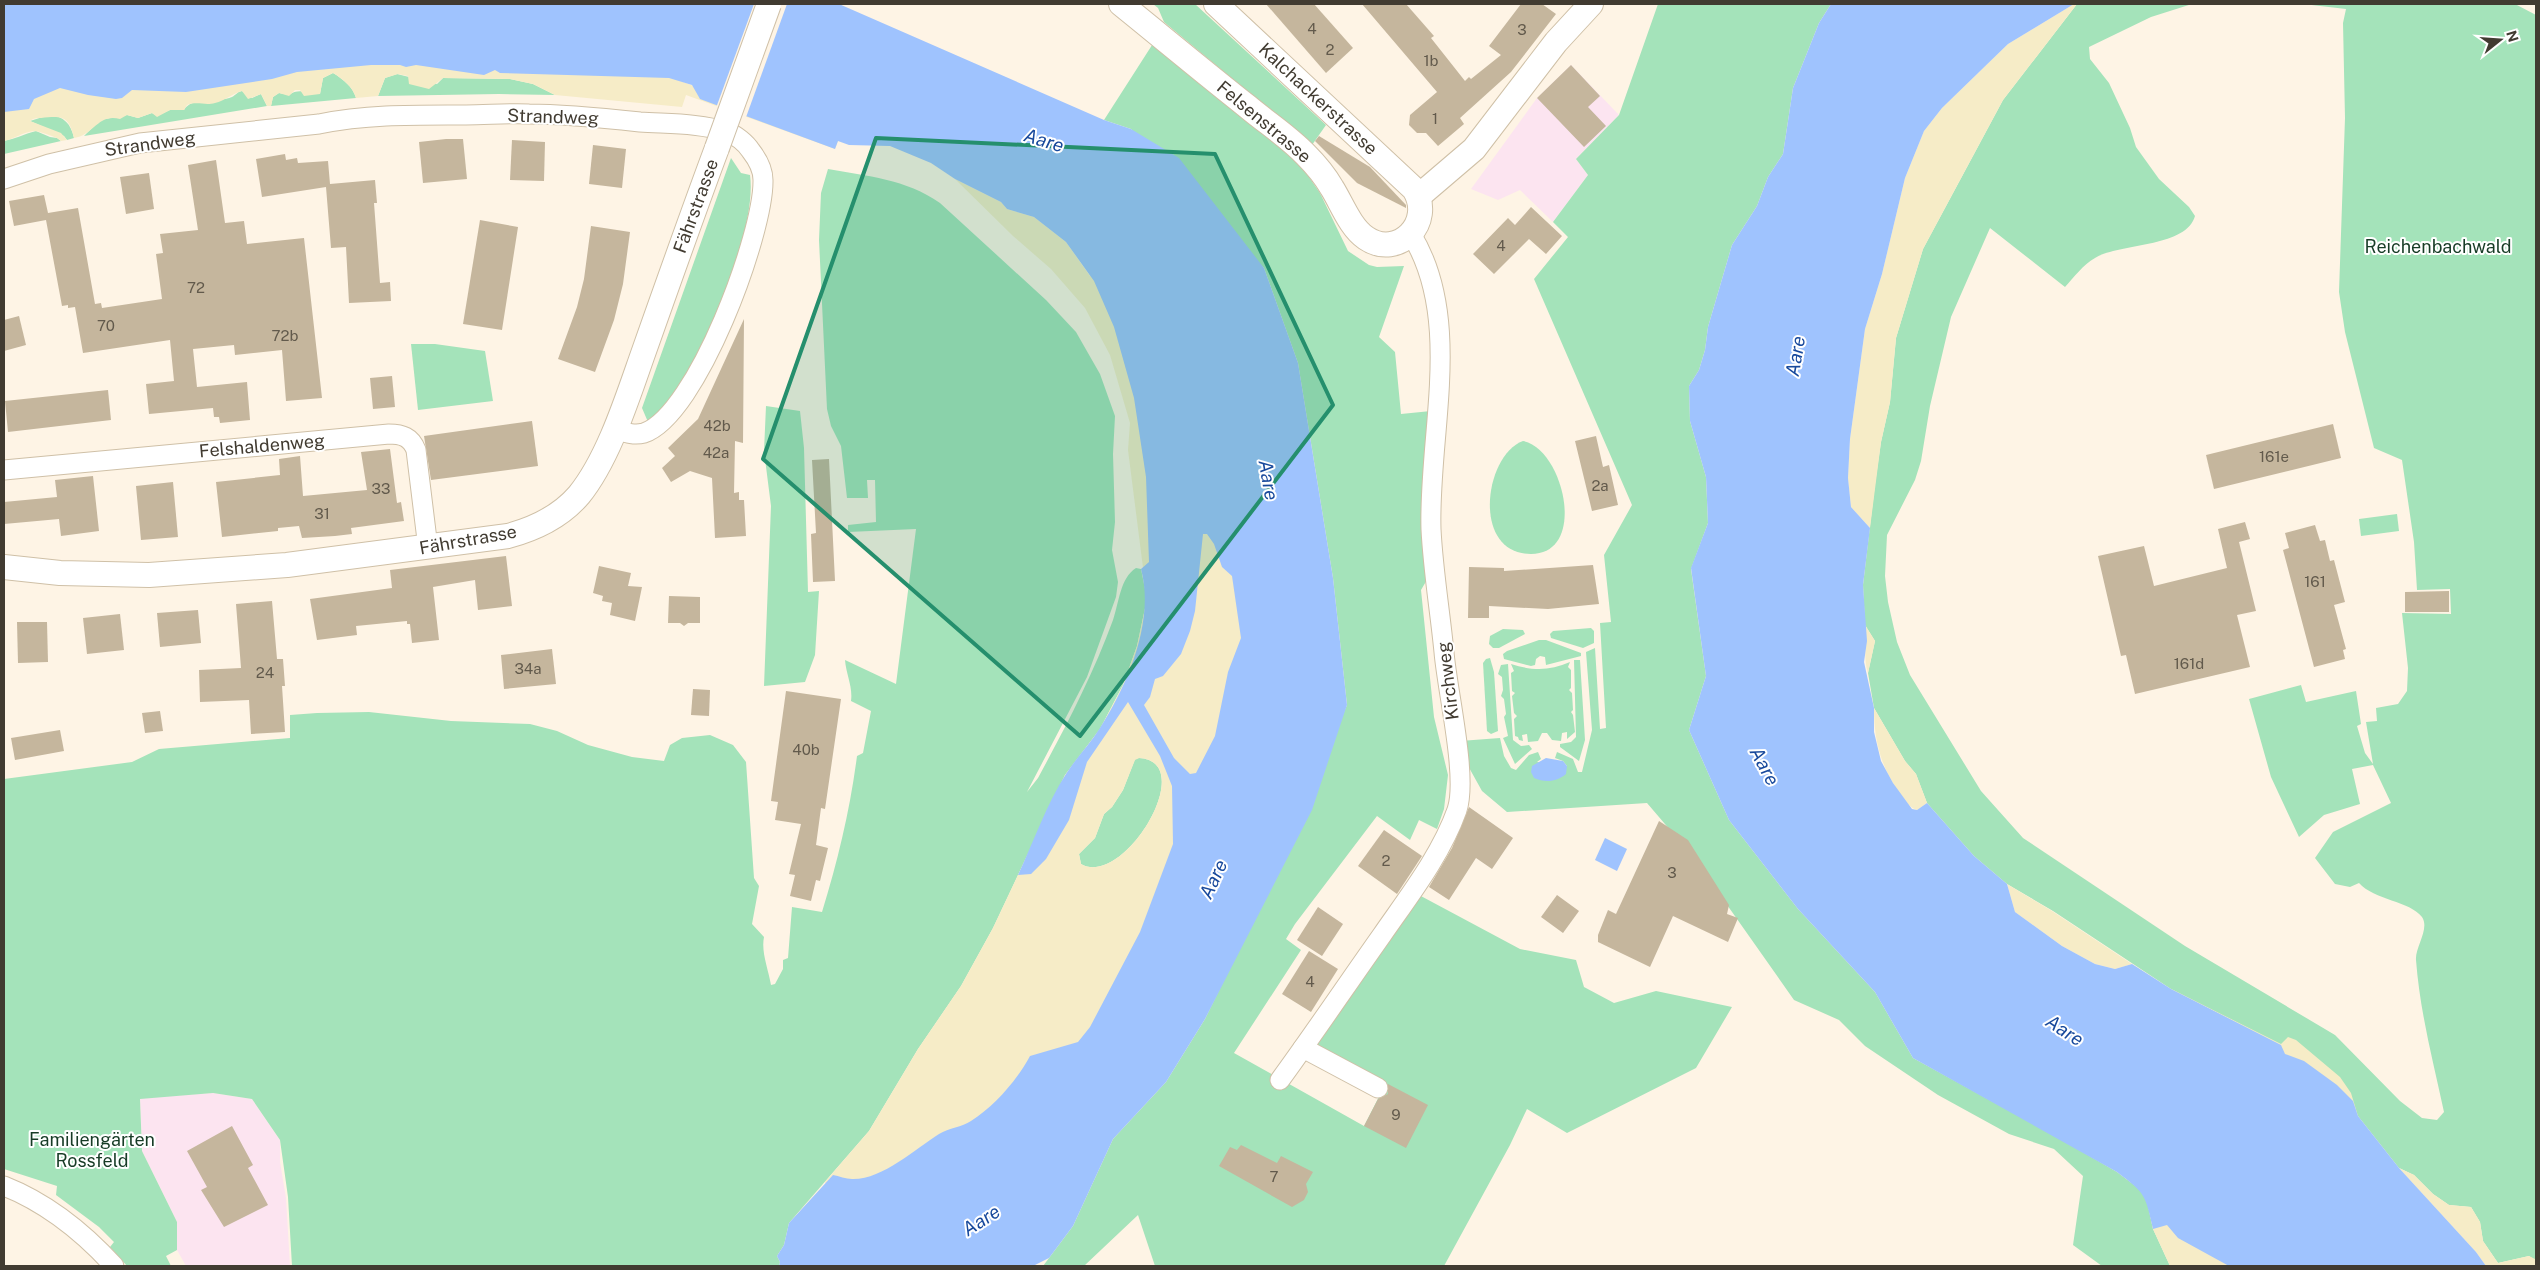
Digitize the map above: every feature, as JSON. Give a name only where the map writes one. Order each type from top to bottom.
[{"type":"street","name":"Fährstrasse","points":[[4,567],[60,573],[149,575],[286,565],[428,548],[508,536],[523,532],[556,516],[572,502],[586,485],[602,458],[626,400],[769,4]]},
{"type":"street","name":"Felsenstrasse","points":[[1121,4],[1306,154],[1331,186],[1360,234],[1374,242],[1388,245],[1403,240],[1411,234]]},
{"type":"street","name":"Kalchackerstrasse","points":[[1216,4],[1398,172],[1419,196]]},
{"type":"street","points":[[1411,234],[1421,212],[1419,196],[1474,150],[1556,42],[1591,4]]},
{"type":"street","name":"Strandweg","points":[[4,179],[49,164],[140,144],[319,124],[357,117],[435,114],[528,114],[682,125],[729,132],[750,149],[759,163],[763,179],[762,195],[748,248],[715,343],[679,400],[654,428],[637,434],[614,428]]},
{"type":"street","name":"Kirchweg","points":[[1280,1080],[1420,880],[1438,849],[1457,809],[1461,782],[1446,680],[1432,530],[1432,485],[1441,339],[1432,285],[1426,263],[1411,234]]},
{"type":"street","name":"Felshaldenweg","points":[[4,470],[389,434],[401,435],[410,440],[416,450],[428,548]]},
{"type":"street","points":[[1303,1048],[1378,1088]]},
{"type":"street","points":[[4,1186],[37,1202],[66,1221],[97,1248],[114,1266]]},
{"type":"highlighted area","points":[[876,138],[1215,154],[1333,405],[1080,736],[763,459]]},
{"type":"shaded area","points":[[1571,65],[1619,115],[1576,159],[1588,175],[1553,222],[1520,190],[1498,200],[1471,189],[1537,98]]},
{"type":"shaded area","points":[[213,1093],[252,1099],[280,1140],[280,1162],[286,1198],[290,1266],[186,1266],[177,1250],[177,1222],[142,1151],[140,1098]]},
{"type":"green space","points":[[1153,4],[1195,4],[1326,125],[1312,145],[1164,22],[1158,8]]},
{"type":"green space","points":[[1658,4],[1831,4],[1819,23],[1793,88],[1783,154],[1768,177],[1757,206],[1732,245],[1708,327],[1705,350],[1699,370],[1689,386],[1690,421],[1706,477],[1708,523],[1691,569],[1706,676],[1689,730],[1729,820],[1798,909],[1875,992],[1913,1058],[2050,1133],[2117,1172],[2141,1190],[2147,1201],[2153,1229],[2170,1266],[2102,1266],[2073,1245],[2083,1176],[2054,1149],[2009,1134],[1938,1095],[1865,1046],[1839,1020],[1794,1000],[1694,858],[1647,803],[1507,812],[1482,791],[1462,755],[1460,741],[1500,738],[1504,756],[1511,768],[1516,770],[1529,755],[1538,752],[1541,759],[1537,762],[1567,766],[1563,761],[1555,758],[1557,752],[1573,759],[1578,772],[1582,772],[1592,730],[1586,652],[1595,648],[1600,729],[1606,728],[1600,623],[1611,622],[1604,555],[1632,505],[1534,279],[1568,237],[1553,222],[1588,175],[1576,159],[1619,115]]},
{"type":"green space","name":"Reichenbachwald","points":[[2077,4],[2192,4],[2151,17],[2089,47],[2090,59],[2109,83],[2130,128],[2136,147],[2159,179],[2189,207],[2195,216],[2189,226],[2179,234],[2151,243],[2106,253],[2095,258],[2065,287],[1990,228],[1951,317],[1930,406],[1921,461],[1915,480],[1887,535],[1885,576],[1888,602],[1897,642],[1910,675],[1981,791],[2023,838],[2185,946],[2335,1035],[2400,1101],[2422,1118],[2437,1120],[2444,1112],[2424,1017],[2416,960],[2424,927],[2422,917],[2409,907],[2373,893],[2359,883],[2350,887],[2335,884],[2315,858],[2333,832],[2391,803],[2373,765],[2352,769],[2360,804],[2324,815],[2299,837],[2271,777],[2249,699],[2301,685],[2306,702],[2356,691],[2361,724],[2357,726],[2365,753],[2373,764],[2366,722],[2377,721],[2376,708],[2398,704],[2407,691],[2408,668],[2402,613],[2451,614],[2450,589],[2417,590],[2414,542],[2402,460],[2374,448],[2345,332],[2339,292],[2345,118],[2343,23],[2346,9],[2303,4],[2515,4],[2536,15],[2536,1261],[2529,1256],[2498,1263],[2483,1241],[2480,1222],[2471,1207],[2449,1205],[2433,1194],[2414,1175],[2399,1168],[2358,1116],[2281,1045],[2171,989],[2053,911],[2007,884],[1974,856],[1927,803],[1916,774],[1905,761],[1874,708],[1868,673],[1875,641],[1865,625],[1863,585],[1881,442],[1890,402],[1896,338],[1923,249],[2003,100]]},
{"type":"green space","points":[[1154,42],[1298,161],[1320,193],[1348,251],[1369,265],[1377,267],[1404,266],[1379,337],[1395,352],[1401,414],[1431,411],[1428,578],[1421,590],[1434,717],[1448,775],[1444,809],[1437,829],[1419,820],[1410,840],[1377,816],[1295,924],[1286,939],[1301,950],[1234,1053],[1364,1126],[1386,1083],[1315,1046],[1419,895],[1520,949],[1576,960],[1584,987],[1614,1003],[1656,991],[1732,1007],[1696,1068],[1567,1133],[1527,1109],[1510,1145],[1444,1266],[1155,1266],[1138,1215],[1084,1266],[1043,1266],[1073,1226],[1113,1139],[1166,1082],[1205,1019],[1256,915],[1347,705],[1333,578],[1298,363],[1264,268],[1131,129],[1104,120]]},
{"type":"green space","points":[[333,73],[353,90],[356,98],[271,106],[273,97],[279,93],[289,95],[300,91],[320,94],[323,78]]},
{"type":"green space","points":[[397,74],[437,84],[443,78],[510,79],[533,84],[555,95],[378,96],[385,78]]},
{"type":"green space","points":[[242,91],[252,98],[261,94],[267,106],[84,136],[100,120],[127,115],[138,118],[152,113],[157,116],[170,110],[184,110],[199,101],[226,99]]},
{"type":"green space","points":[[49,115],[63,119],[69,125],[74,138],[67,140],[64,136],[30,121]]},
{"type":"green space","points":[[36,131],[61,141],[4,154],[4,141]]},
{"type":"green space","points":[[731,158],[741,173],[750,175],[750,199],[745,229],[736,261],[710,329],[695,360],[665,407],[648,422],[642,408]]},
{"type":"green space","name":"Familiengärten Rossfeld","points":[[828,169],[900,184],[927,195],[940,203],[1046,300],[1076,332],[1100,374],[1115,416],[1113,454],[1115,522],[1112,550],[1118,582],[1116,597],[1087,677],[1027,792],[1038,778],[1059,739],[1097,661],[1113,620],[1123,584],[1136,568],[1141,569],[1147,599],[1137,646],[1123,685],[1100,729],[1065,775],[993,928],[961,986],[918,1049],[869,1131],[789,1223],[784,1245],[777,1256],[780,1262],[779,1266],[292,1266],[288,1197],[280,1140],[252,1099],[213,1093],[140,1099],[142,1151],[177,1222],[177,1250],[166,1256],[171,1266],[127,1266],[110,1247],[114,1242],[99,1227],[56,1195],[57,1186],[4,1169],[4,779],[132,762],[159,749],[290,738],[290,715],[317,713],[369,712],[451,721],[530,724],[557,731],[588,745],[632,757],[664,761],[670,745],[682,738],[710,735],[733,745],[746,762],[754,878],[759,886],[752,924],[764,937],[764,954],[771,985],[775,984],[783,969],[783,960],[788,958],[792,907],[822,912],[843,835],[857,756],[863,753],[871,711],[851,701],[845,660],[896,684],[916,529],[848,532],[848,525],[876,522],[875,480],[867,480],[868,498],[847,498],[841,446],[831,426],[827,409],[819,240],[821,193]]},
{"type":"green space","points":[[411,344],[435,344],[485,351],[493,401],[418,410]]},
{"type":"green space","points":[[766,406],[800,411],[804,448],[808,592],[819,591],[815,655],[805,682],[764,686],[771,506],[764,451]]},
{"type":"green space","points":[[1523,441],[1537,448],[1550,462],[1559,480],[1564,500],[1564,520],[1560,537],[1549,549],[1531,554],[1512,550],[1499,538],[1492,522],[1490,503],[1493,483],[1499,465],[1510,450]]},
{"type":"green space","points":[[2397,514],[2399,531],[2361,536],[2359,519]]},
{"type":"green space","points":[[1591,628],[1594,631],[1594,643],[1583,648],[1551,638],[1550,634],[1553,631]]},
{"type":"green space","points":[[1503,629],[1523,630],[1525,634],[1499,648],[1493,648],[1489,644],[1490,636]]},
{"type":"green space","points":[[1539,640],[1546,640],[1581,653],[1581,656],[1546,665],[1545,657],[1540,656],[1536,659],[1535,665],[1531,666],[1504,659],[1503,654],[1507,651]]},
{"type":"green space","points":[[1490,658],[1494,672],[1498,731],[1491,734],[1487,731],[1483,663],[1486,659]]},
{"type":"green space","points":[[1574,660],[1580,660],[1585,740],[1579,761],[1560,747],[1560,744],[1571,742],[1576,737]]},
{"type":"green space","points":[[1570,662],[1568,667],[1571,670],[1571,688],[1569,690],[1572,693],[1573,710],[1571,712],[1575,732],[1567,739],[1567,732],[1562,733],[1561,741],[1552,740],[1547,733],[1542,733],[1538,741],[1528,742],[1527,734],[1522,735],[1523,741],[1519,740],[1515,736],[1514,719],[1517,716],[1514,713],[1512,696],[1515,693],[1512,691],[1511,673],[1514,671],[1511,664],[1541,669]]},
{"type":"green space","points":[[1508,664],[1513,740],[1521,746],[1529,745],[1532,749],[1515,764],[1503,738],[1508,736],[1504,717],[1506,714],[1504,699],[1501,696],[1503,690],[1502,677],[1498,674],[1501,665]]},
{"type":"green space","points":[[1139,758],[1156,764],[1162,779],[1159,799],[1149,821],[1134,842],[1117,858],[1098,867],[1081,864],[1079,854],[1095,838],[1104,814],[1112,807],[1123,790],[1135,759]]},
{"type":"sand","points":[[2074,4],[2077,4],[2003,100],[1923,249],[1896,338],[1890,402],[1881,442],[1870,528],[1851,507],[1848,478],[1850,439],[1865,329],[1882,274],[1905,178],[1924,131],[1942,108],[2008,44]]},
{"type":"sand","points":[[112,60],[644,67],[849,145],[838,141],[835,149],[686,95],[682,107],[555,95],[533,84],[510,79],[443,78],[429,89],[409,84],[408,76],[398,74],[385,78],[378,96],[356,98],[353,90],[333,73],[323,78],[320,94],[304,96],[300,90],[295,90],[289,96],[279,93],[273,97],[271,106],[267,106],[261,94],[248,99],[242,91],[219,102],[191,104],[187,105],[184,110],[170,110],[157,117],[152,113],[138,118],[127,115],[120,119],[106,119],[87,133],[74,138],[67,121],[59,117],[35,118],[30,121],[61,133],[67,140],[61,141],[52,136],[34,131],[4,141],[4,85]]},
{"type":"sand","points":[[955,179],[1001,202],[1007,209],[1034,217],[1066,242],[1090,276],[1118,279],[1185,439],[1260,640],[1155,914],[1092,1037],[999,1109],[889,1177],[824,1183],[869,1131],[918,1049],[961,986],[993,928],[1065,775],[1100,729],[1123,685],[1137,646],[1147,599],[1128,450],[1130,423],[1110,355],[1085,308],[1051,269],[1013,236]],"holes":[[[1139,758],[1156,764],[1162,779],[1159,799],[1149,821],[1134,842],[1117,858],[1098,867],[1081,864],[1079,854],[1095,838],[1104,814],[1112,807],[1123,790],[1135,760]]]},
{"type":"sand","points":[[1865,625],[1875,641],[1868,673],[1866,661]]},
{"type":"sand","points":[[1874,708],[1905,761],[1916,774],[1927,803],[1917,810],[1910,806],[1888,775],[1877,743]]},
{"type":"sand","points":[[2007,884],[2052,911],[2132,964],[2115,969],[2095,964],[2062,946],[2015,912]]},
{"type":"sand","points":[[2171,989],[2281,1044],[2288,1037],[2296,1040],[2340,1077],[2351,1093],[2358,1116]]},
{"type":"sand","points":[[2399,1168],[2414,1175],[2433,1194],[2449,1205],[2471,1207],[2480,1222],[2483,1241],[2498,1263],[2529,1256],[2535,1259],[2536,1266],[2486,1266],[2476,1252]]},
{"type":"sand","points":[[2117,1172],[2254,1266],[2170,1266],[2153,1229],[2147,1201],[2141,1190]]},
{"type":"water","name":"Aare","points":[[4,4],[839,4],[1104,120],[1131,129],[1179,158],[1264,268],[1298,363],[1333,578],[1347,705],[1312,810],[1205,1019],[1166,1082],[1113,1139],[1073,1226],[1049,1258],[1033,1266],[779,1266],[780,1262],[777,1256],[784,1245],[789,1223],[833,1175],[850,1179],[863,1178],[886,1169],[939,1134],[967,1123],[989,1108],[1005,1092],[1030,1056],[1078,1042],[1090,1027],[1140,932],[1173,844],[1172,786],[1160,756],[1128,702],[1087,762],[1069,820],[1046,859],[1031,874],[1018,875],[1059,785],[1100,728],[1129,672],[1142,631],[1144,589],[1141,569],[1149,562],[1146,477],[1134,398],[1114,327],[1094,281],[1066,242],[1034,217],[1007,209],[1001,202],[955,179],[931,163],[890,146],[849,145],[838,141],[835,149],[700,99],[692,85],[669,78],[500,73],[495,70],[484,75],[416,65],[406,67],[400,65],[371,65],[297,72],[272,79],[186,92],[132,90],[122,98],[116,99],[60,88],[34,99],[29,109],[4,112]],"holes":[[[1203,534],[1207,534],[1214,544],[1222,567],[1232,576],[1241,638],[1228,672],[1215,736],[1196,773],[1190,774],[1174,758],[1144,705],[1150,697],[1155,679],[1163,676],[1181,654],[1190,631],[1195,611]]]},
{"type":"water","name":"Aare","points":[[1831,4],[2074,4],[2008,44],[1942,108],[1924,131],[1905,178],[1882,274],[1865,329],[1850,439],[1848,478],[1851,507],[1870,528],[1863,585],[1867,641],[1864,662],[1874,708],[1874,732],[1881,761],[1893,783],[1912,809],[1917,810],[1927,803],[1974,856],[2007,884],[2015,912],[2062,946],[2095,964],[2115,969],[2132,964],[2171,989],[2281,1045],[2285,1054],[2304,1061],[2337,1085],[2353,1101],[2358,1116],[2399,1168],[2476,1252],[2486,1266],[2229,1266],[2178,1238],[2167,1225],[2153,1229],[2143,1196],[2134,1185],[2117,1172],[1913,1058],[1875,992],[1798,909],[1729,820],[1689,730],[1706,676],[1691,568],[1708,523],[1706,477],[1690,421],[1689,386],[1699,370],[1705,350],[1708,327],[1732,245],[1757,206],[1768,177],[1783,154],[1793,88],[1819,23]]},
{"type":"water","points":[[1546,758],[1563,761],[1567,766],[1566,774],[1559,779],[1551,781],[1542,781],[1534,778],[1531,772],[1532,766]]},
{"type":"water","points":[[1605,838],[1627,849],[1617,871],[1595,860]]},
{"type":"pier","points":[[754,4],[787,4],[745,120],[716,108]]},
{"type":"building","points":[[1266,4],[1314,4],[1353,48],[1326,73]]},
{"type":"building","points":[[1362,4],[1406,4],[1434,36],[1431,38],[1465,81],[1469,77],[1471,79],[1501,55],[1489,46],[1521,4],[1542,4],[1556,14],[1511,72],[1460,118],[1464,124],[1438,146],[1426,133],[1417,133],[1409,125],[1410,115],[1437,92]]},
{"type":"building","points":[[1571,65],[1600,96],[1588,107],[1606,126],[1584,147],[1537,98]]},
{"type":"building","points":[[1319,136],[1370,167],[1406,205],[1406,208],[1357,183],[1315,141]]},
{"type":"building","points":[[463,139],[467,179],[423,183],[419,142]]},
{"type":"building","points":[[512,140],[545,142],[544,181],[510,180]]},
{"type":"building","points":[[593,145],[626,149],[622,188],[589,184]]},
{"type":"building","points":[[285,154],[286,160],[297,158],[298,163],[328,161],[330,184],[375,180],[377,203],[374,203],[380,283],[390,282],[391,301],[349,303],[346,247],[331,248],[326,187],[262,197],[256,159]]},
{"type":"building","points":[[216,160],[225,223],[244,221],[247,244],[304,238],[322,398],[286,401],[282,350],[235,355],[234,345],[193,349],[197,387],[247,382],[250,420],[220,423],[219,417],[214,417],[213,408],[149,414],[146,384],[174,381],[170,340],[83,353],[75,307],[68,308],[68,305],[62,306],[46,220],[14,226],[9,201],[44,195],[48,213],[78,208],[95,304],[101,303],[102,308],[162,299],[156,254],[163,253],[160,234],[198,230],[188,165]]},
{"type":"building","points":[[149,173],[154,209],[126,214],[120,177]]},
{"type":"building","points":[[1531,207],[1562,236],[1546,254],[1529,239],[1494,274],[1473,254],[1508,218],[1515,225]]},
{"type":"building","points":[[480,220],[518,227],[502,330],[463,324]]},
{"type":"building","points":[[591,226],[630,232],[623,284],[614,320],[595,372],[558,359],[577,307],[584,279]]},
{"type":"building","points":[[19,316],[26,345],[4,351],[4,320]]},
{"type":"building","points":[[744,319],[743,443],[735,441],[734,493],[739,492],[739,500],[744,500],[746,536],[715,538],[712,478],[690,471],[671,482],[662,468],[675,456],[668,448],[698,419]]},
{"type":"building","points":[[392,376],[395,407],[373,409],[370,378]]},
{"type":"building","points":[[108,390],[111,420],[8,432],[5,401]]},
{"type":"building","points":[[532,421],[538,466],[431,480],[424,436]]},
{"type":"building","points":[[2333,424],[2341,458],[2214,489],[2206,455]]},
{"type":"building","points":[[1596,436],[1603,467],[1609,465],[1618,505],[1592,511],[1575,441]]},
{"type":"building","points":[[390,449],[397,503],[401,502],[404,521],[351,528],[352,534],[335,536],[302,538],[299,526],[278,528],[278,531],[222,537],[216,482],[280,475],[279,459],[300,456],[303,496],[367,490],[361,452]]},
{"type":"building","points":[[829,459],[835,581],[813,582],[811,534],[816,533],[812,460]]},
{"type":"building","points":[[93,476],[99,531],[61,536],[59,519],[4,524],[4,502],[57,497],[55,480]]},
{"type":"building","points":[[173,482],[178,537],[141,540],[136,486]]},
{"type":"building","points":[[2245,522],[2250,539],[2239,542],[2256,611],[2237,615],[2250,667],[2135,694],[2126,655],[2121,656],[2098,556],[2144,546],[2154,586],[2227,568],[2218,529]]},
{"type":"building","points":[[2315,525],[2320,541],[2325,540],[2330,561],[2334,560],[2345,602],[2334,605],[2346,649],[2343,650],[2345,659],[2314,667],[2283,550],[2289,548],[2285,533]]},
{"type":"building","points":[[506,556],[512,606],[478,610],[475,580],[433,587],[439,640],[412,643],[410,624],[407,624],[407,621],[356,626],[357,635],[317,640],[310,599],[392,588],[390,570]]},
{"type":"building","points":[[1593,565],[1599,604],[1548,609],[1489,606],[1489,618],[1468,618],[1469,567],[1504,568],[1504,571]]},
{"type":"building","points":[[599,566],[631,573],[628,586],[642,587],[635,621],[610,615],[612,603],[602,601],[603,596],[593,593]]},
{"type":"building","points":[[2449,591],[2449,612],[2405,612],[2405,592]]},
{"type":"building","points":[[669,596],[700,597],[700,623],[688,623],[684,626],[680,623],[668,623]]},
{"type":"building","points":[[272,601],[277,659],[283,659],[285,686],[282,686],[285,732],[251,734],[249,700],[200,702],[199,670],[241,668],[236,604]]},
{"type":"building","points":[[198,610],[201,643],[160,647],[157,613]]},
{"type":"building","points":[[120,614],[124,650],[87,654],[83,618]]},
{"type":"building","points":[[17,622],[47,622],[48,662],[18,663]]},
{"type":"building","points":[[552,649],[556,684],[504,689],[501,655]]},
{"type":"building","points":[[693,689],[710,690],[709,716],[691,715]]},
{"type":"building","points":[[786,691],[841,699],[825,809],[821,808],[816,845],[828,848],[820,881],[816,880],[811,901],[790,896],[795,875],[789,874],[801,824],[775,820],[778,802],[771,801]]},
{"type":"building","points":[[160,711],[163,731],[145,733],[142,713]]},
{"type":"building","points":[[60,730],[64,751],[15,760],[11,738]]},
{"type":"building","points":[[1469,807],[1513,838],[1492,869],[1476,858],[1449,900],[1429,887],[1452,848]]},
{"type":"building","points":[[1659,821],[1688,840],[1729,905],[1727,914],[1738,918],[1728,942],[1673,916],[1650,967],[1598,942],[1598,935],[1608,910],[1616,914]]},
{"type":"building","points":[[1384,830],[1422,856],[1397,894],[1358,866]]},
{"type":"building","points":[[1557,895],[1579,911],[1563,933],[1541,917]]},
{"type":"building","points":[[1318,907],[1343,924],[1322,956],[1297,940]]},
{"type":"building","points":[[1309,951],[1338,969],[1311,1012],[1282,994]]},
{"type":"building","points":[[1388,1084],[1428,1105],[1406,1148],[1364,1126],[1378,1099],[1388,1094]]},
{"type":"building","points":[[232,1126],[253,1165],[248,1168],[268,1205],[224,1227],[201,1190],[207,1187],[187,1151]]},
{"type":"building","points":[[1241,1145],[1277,1163],[1281,1156],[1313,1172],[1306,1184],[1308,1192],[1304,1200],[1292,1207],[1219,1166],[1230,1147],[1237,1150]]}]
